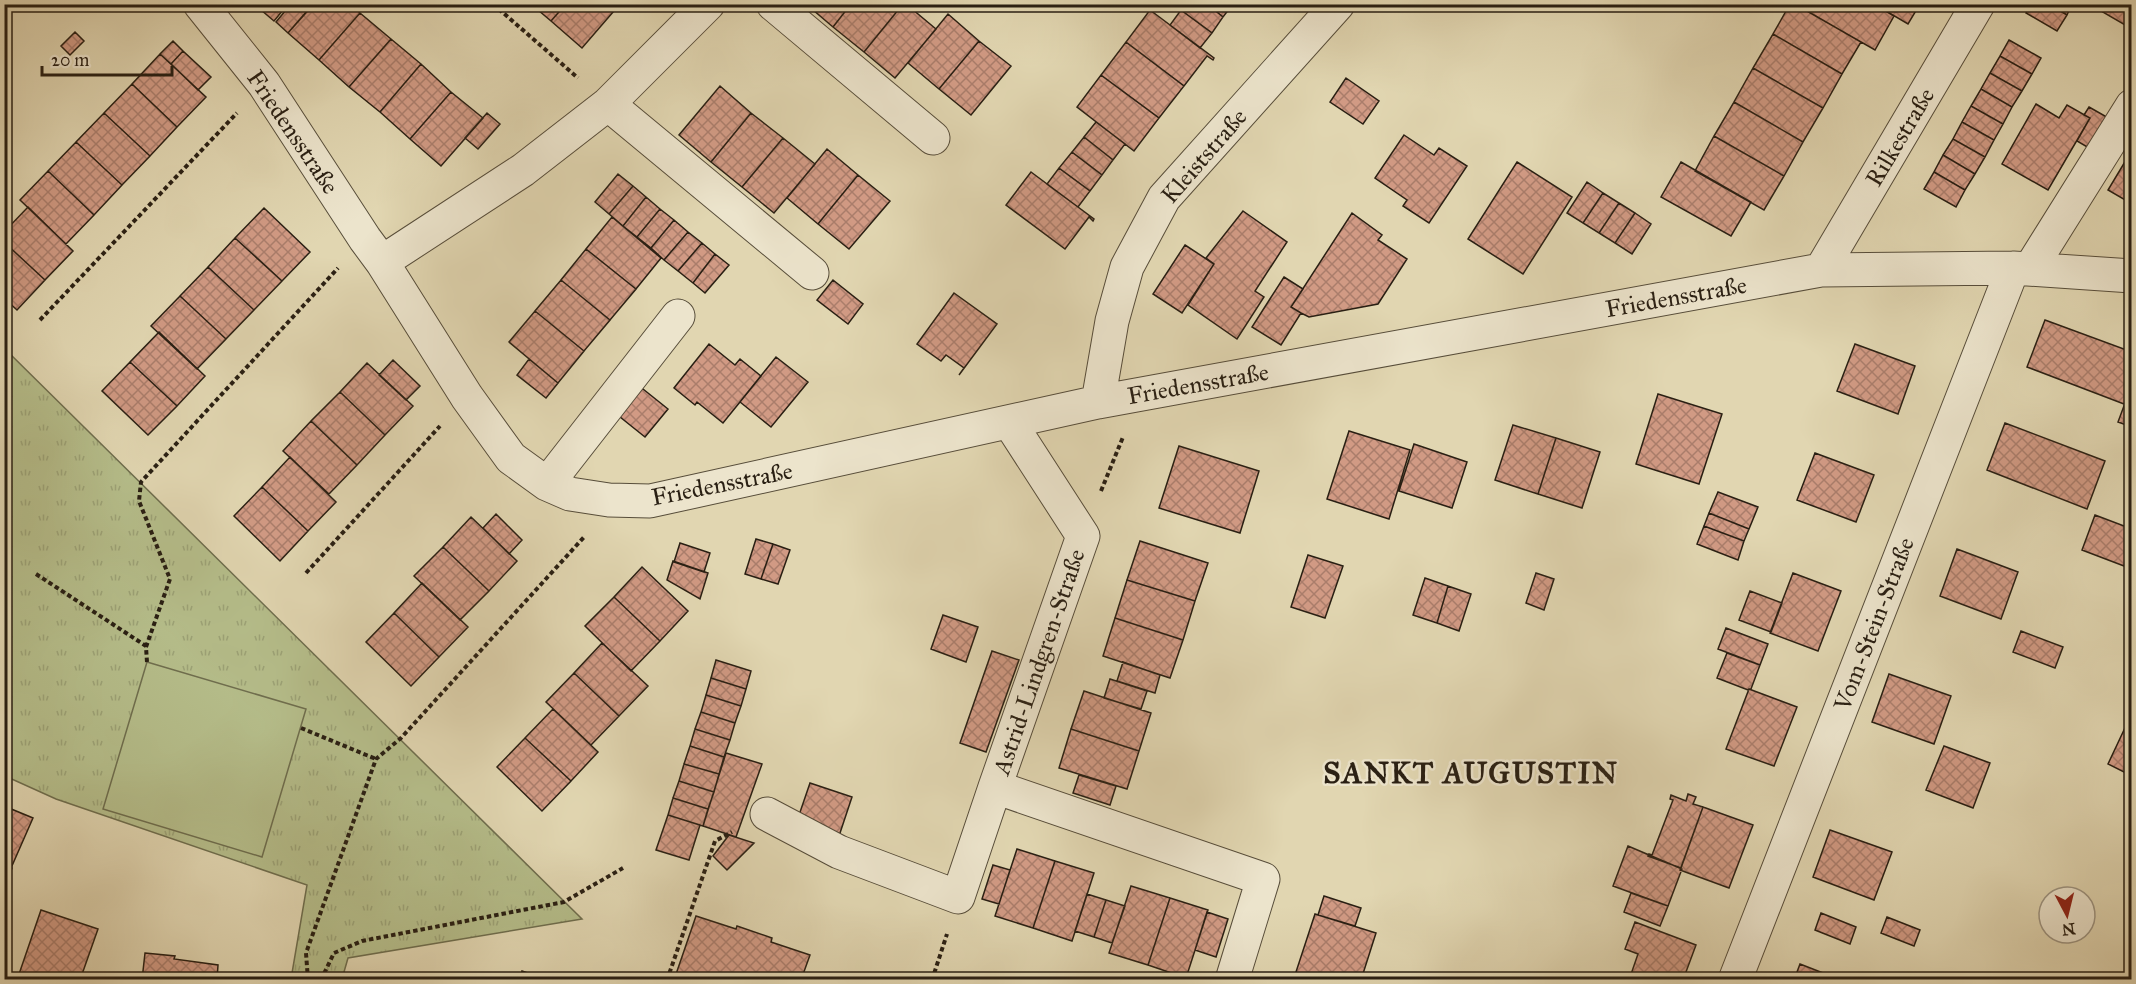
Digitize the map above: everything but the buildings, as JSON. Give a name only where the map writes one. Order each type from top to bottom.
[{"type":"street","name":"Friedensstraße","points":[[200,4],[264,84],[374,251],[466,397],[511,458],[547,484],[570,494],[609,500],[650,501],[1098,402],[1821,270],[2022,269],[2132,276]]},
{"type":"street","points":[[374,251],[523,170],[608,104],[708,4]]},
{"type":"street","points":[[773,4],[933,138]]},
{"type":"street","name":"Kleiststraße","points":[[1098,402],[1112,321],[1127,267],[1164,198],[1338,4]]},
{"type":"street","name":"Rilkestraße","points":[[1821,270],[1978,4]]},
{"type":"street","points":[[608,104],[812,273]]},
{"type":"street","name":"Vom-Stein-Straße","points":[[1735,980],[2022,269],[2132,106]]},
{"type":"street","points":[[547,484],[678,316]]},
{"type":"street","name":"Astrid-Lindgren-Straße","points":[[1010,423],[1083,536],[995,787],[1263,879],[1232,980]]},
{"type":"street","points":[[767,814],[839,852],[958,897],[995,787]]},
{"type":"path","points":[[493,4],[608,104]]},
{"type":"path","points":[[40,320],[264,84]]},
{"type":"path","points":[[147,662],[146,647],[170,579],[139,501],[141,482],[374,251]]},
{"type":"path","points":[[1083,536],[1116,452],[1144,394]]},
{"type":"path","points":[[306,573],[466,397]]},
{"type":"path","points":[[308,980],[306,953],[376,759],[401,738],[592,528],[609,500]]},
{"type":"path","points":[[36,574],[146,647]]},
{"type":"path","points":[[301,728],[376,759]]},
{"type":"path","points":[[667,980],[715,842],[767,814]]},
{"type":"path","points":[[321,980],[334,953],[362,940],[564,902],[623,868]]},
{"type":"path","points":[[933,980],[958,897]]},
{"type":"green space","points":[[4,348],[582,919],[348,958],[342,979],[291,979],[307,885],[56,799],[5,776]]},
{"type":"green space","points":[[147,662],[306,709],[262,857],[103,809]]},
{"type":"district","name":"SANKT AUGUSTIN","points":[[1471,773]]}]
